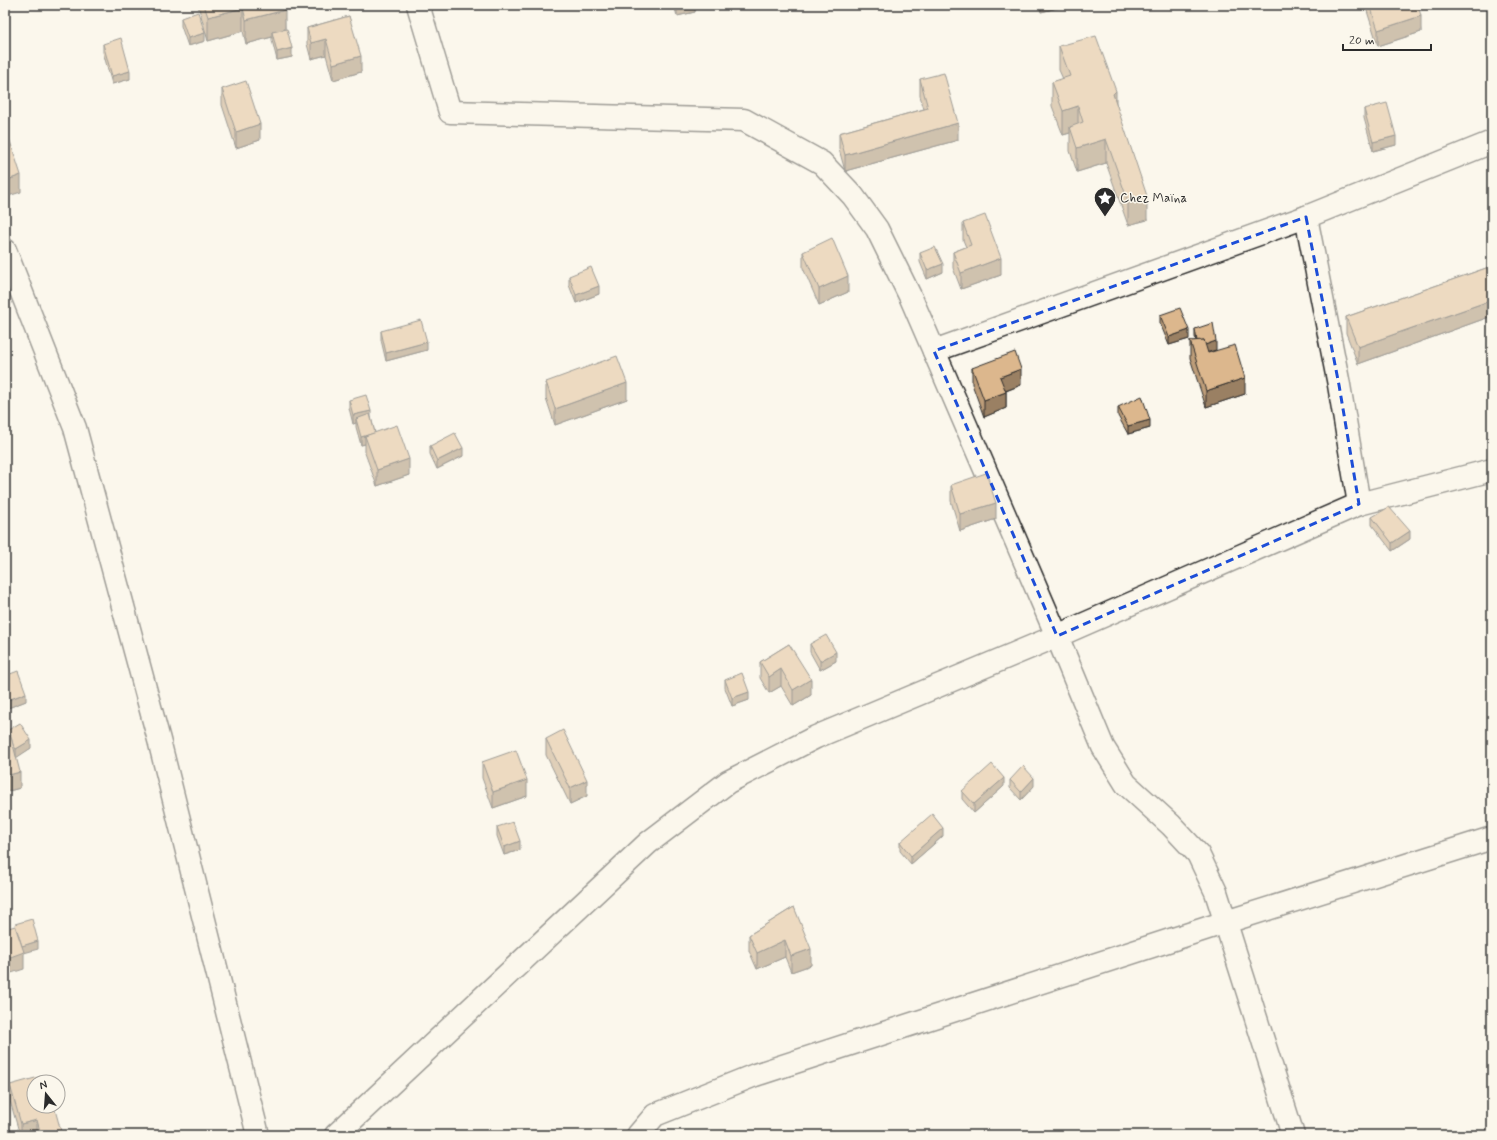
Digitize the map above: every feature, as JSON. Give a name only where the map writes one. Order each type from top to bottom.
[{"type":"street","points":[[418,5],[450,112],[744,120],[822,163],[853,196],[877,229],[910,298],[1057,636],[1103,746],[1126,784],[1172,825],[1198,854],[1216,892],[1293,1135]]},
{"type":"street","points":[[934,351],[1306,217],[1489,140]]},
{"type":"street","points":[[1306,217],[1339,385],[1359,504]]},
{"type":"street","points":[[5,250],[75,428],[159,740],[258,1135]]},
{"type":"street","points":[[336,1135],[648,843],[728,782],[816,737],[1057,636],[1359,504],[1492,470]]},
{"type":"street","points":[[638,1135],[655,1115],[755,1075],[1226,922],[1492,838]]},
{"type":"highlighted area","points":[[1306,217],[1339,385],[1359,504],[1057,636],[934,351]]},
{"type":"building","points":[[204,5],[284,5],[285,10],[246,20],[243,8],[208,17]]},
{"type":"building","points":[[676,5],[688,5],[677,8]]},
{"type":"building","points":[[1370,5],[1418,5],[1421,16],[1378,30]]},
{"type":"building","points":[[198,12],[205,33],[188,38],[181,18]]},
{"type":"building","points":[[349,16],[361,56],[333,64],[326,39],[311,43],[307,28]]},
{"type":"building","points":[[287,29],[292,48],[277,52],[272,32]]},
{"type":"building","points":[[1096,36],[1116,91],[1113,94],[1147,196],[1128,201],[1106,139],[1077,148],[1070,127],[1083,122],[1078,106],[1063,111],[1052,82],[1070,76],[1059,46]]},
{"type":"building","points":[[121,38],[130,71],[112,76],[103,44]]},
{"type":"building","points":[[944,73],[958,123],[845,155],[839,133],[928,108],[920,79]]},
{"type":"building","points":[[246,81],[260,124],[236,132],[222,89]]},
{"type":"building","points":[[1387,103],[1396,136],[1373,142],[1364,109]]},
{"type":"building","points":[[5,126],[21,175],[5,181]]},
{"type":"building","points":[[985,215],[1001,258],[961,273],[953,252],[971,245],[963,223]]},
{"type":"building","points":[[832,238],[848,276],[819,289],[803,252]]},
{"type":"building","points":[[935,247],[943,264],[927,270],[920,253]]},
{"type":"building","points":[[1492,266],[1492,300],[1358,347],[1346,317]]},
{"type":"building","points":[[591,267],[599,286],[576,295],[569,276]]},
{"type":"building","points":[[1180,308],[1189,330],[1169,337],[1160,315]]},
{"type":"building","points":[[421,320],[427,342],[386,353],[381,331]]},
{"type":"building","points":[[1213,323],[1216,341],[1205,345],[1204,340],[1197,341],[1195,329]]},
{"type":"building","points":[[1204,340],[1208,353],[1235,345],[1245,378],[1206,391],[1190,341]]},
{"type":"building","points":[[1015,352],[1021,369],[1000,377],[1006,392],[984,400],[972,368]]},
{"type":"building","points":[[617,356],[627,383],[555,409],[546,382]]},
{"type":"building","points":[[366,395],[371,411],[353,415],[349,400]]},
{"type":"building","points":[[1142,396],[1150,420],[1128,426],[1118,407]]},
{"type":"building","points":[[370,414],[375,433],[361,437],[356,419]]},
{"type":"building","points":[[397,425],[409,459],[377,470],[365,436]]},
{"type":"building","points":[[455,433],[463,448],[437,461],[430,446]]},
{"type":"building","points":[[986,473],[996,503],[960,514],[951,485]]},
{"type":"building","points":[[1389,507],[1410,531],[1392,543],[1372,517]]},
{"type":"building","points":[[826,635],[836,652],[820,661],[810,644]]},
{"type":"building","points":[[789,644],[811,679],[793,690],[781,669],[769,677],[760,662]]},
{"type":"building","points":[[18,671],[26,693],[8,700],[5,692],[5,676]]},
{"type":"building","points":[[742,673],[749,692],[732,698],[725,680]]},
{"type":"building","points":[[20,723],[31,740],[16,749],[13,745],[10,733],[7,734],[5,732]]},
{"type":"building","points":[[563,730],[587,780],[570,788],[546,739]]},
{"type":"building","points":[[10,733],[20,772],[5,776],[5,735]]},
{"type":"building","points":[[516,750],[527,780],[493,792],[482,762]]},
{"type":"building","points":[[992,764],[1004,778],[974,804],[962,791]]},
{"type":"building","points":[[1023,766],[1034,778],[1021,792],[1010,780]]},
{"type":"building","points":[[932,814],[943,828],[911,856],[900,842]]},
{"type":"building","points":[[513,822],[520,841],[504,847],[497,827]]},
{"type":"building","points":[[794,907],[811,949],[791,956],[785,940],[757,953],[749,935]]},
{"type":"building","points":[[32,919],[38,941],[22,946],[15,924]]},
{"type":"building","points":[[15,926],[24,952],[5,959],[5,929]]},
{"type":"building","points":[[26,1081],[26,1114],[56,1114],[62,1135],[41,1135],[37,1120],[21,1124],[10,1085]]},
{"type":"place","name":"Chez Maïna","points":[[1105,218]]}]
